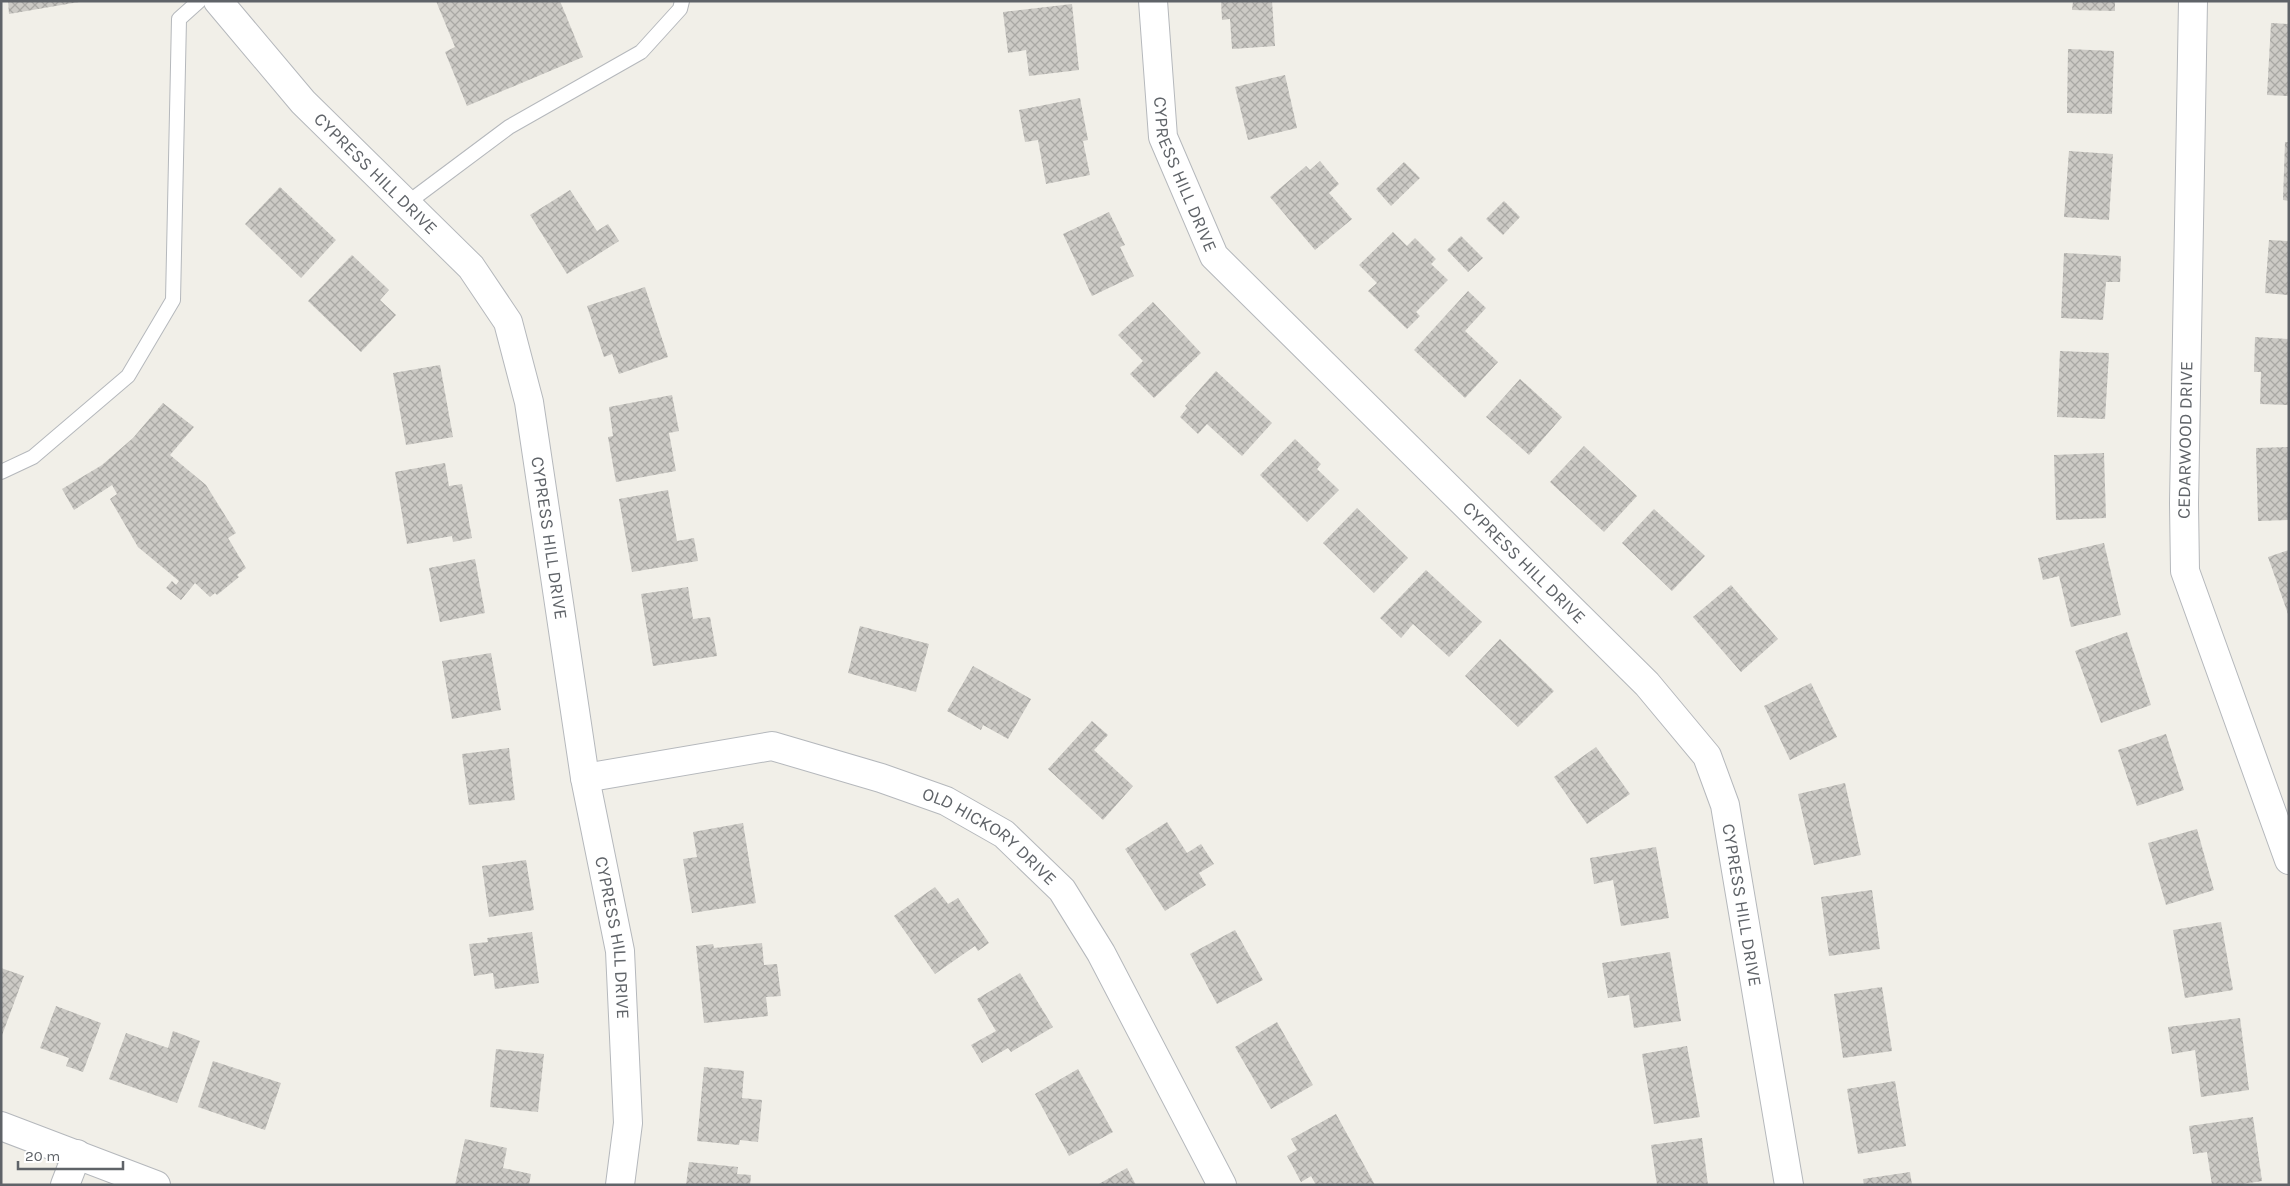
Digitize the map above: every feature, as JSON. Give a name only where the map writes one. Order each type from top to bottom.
[{"type":"street","name":"CYPRESS HILL DRIVE","points":[[218,1],[303,102],[471,268],[508,322],[529,402],[585,778],[620,951],[628,1123],[620,1185]]},
{"type":"street","name":"CYPRESS HILL DRIVE","points":[[1153,1],[1163,138],[1214,256],[1647,684],[1707,756],[1725,806],[1733,848],[1788,1185]]},
{"type":"street","name":"CEDARWOOD DRIVE","points":[[2193,1],[2184,571],[2289,860]]},
{"type":"street","name":"OLD HICKORY DRIVE","points":[[585,778],[772,746],[881,778],[946,801],[1004,834],[1062,890],[1101,953],[1222,1185]]},
{"type":"street","points":[[1,1126],[156,1185]]},
{"type":"street","points":[[65,1185],[77,1154]]},
{"type":"lane","points":[[1,472],[33,457],[128,376],[173,300],[179,19],[199,1]]},
{"type":"lane","points":[[406,204],[509,127],[641,52],[680,9],[682,1]]},
{"type":"building","points":[[8,1],[79,1],[79,2],[9,14]]},
{"type":"building","points":[[436,1],[560,1],[583,57],[467,106],[445,52],[455,47]]},
{"type":"building","points":[[1221,1],[1272,1],[1275,46],[1232,49],[1230,19],[1222,20]]},
{"type":"building","points":[[2073,1],[2115,1],[2115,11],[2072,10]]},
{"type":"building","points":[[1072,4],[1079,70],[1029,76],[1026,50],[1008,53],[1003,12]]},
{"type":"building","points":[[2271,23],[2289,24],[2289,96],[2267,95]]},
{"type":"building","points":[[2068,49],[2114,51],[2112,114],[2067,113]]},
{"type":"building","points":[[1285,75],[1297,128],[1248,140],[1235,87]]},
{"type":"building","points":[[1080,98],[1088,140],[1083,141],[1090,175],[1046,184],[1038,140],[1025,142],[1019,110]]},
{"type":"building","points":[[2285,142],[2289,142],[2289,201],[2283,200]]},
{"type":"building","points":[[2069,151],[2113,154],[2109,220],[2064,217]]},
{"type":"building","points":[[1320,161],[1339,184],[1329,193],[1352,219],[1315,250],[1270,197],[1306,166],[1310,170]]},
{"type":"building","points":[[1404,162],[1420,178],[1391,206],[1376,189]]},
{"type":"building","points":[[280,187],[336,240],[301,278],[245,224]]},
{"type":"building","points":[[570,190],[597,231],[608,224],[619,241],[567,274],[530,215]]},
{"type":"building","points":[[1504,201],[1520,217],[1503,235],[1486,219]]},
{"type":"building","points":[[1109,212],[1125,245],[1120,247],[1134,276],[1092,296],[1063,234]]},
{"type":"building","points":[[1393,232],[1407,246],[1415,238],[1436,259],[1431,264],[1448,280],[1416,312],[1420,316],[1407,329],[1368,291],[1377,283],[1359,265]]},
{"type":"building","points":[[1461,236],[1483,258],[1468,272],[1447,250]]},
{"type":"building","points":[[2269,240],[2289,241],[2289,295],[2265,293]]},
{"type":"building","points":[[2064,253],[2121,256],[2120,282],[2106,282],[2103,320],[2061,318]]},
{"type":"building","points":[[352,255],[389,290],[380,300],[396,315],[361,352],[308,301]]},
{"type":"building","points":[[645,287],[668,357],[619,374],[612,354],[604,357],[587,306]]},
{"type":"building","points":[[1468,291],[1486,308],[1465,331],[1498,362],[1465,398],[1414,350]]},
{"type":"building","points":[[1153,302],[1201,353],[1154,398],[1130,374],[1143,361],[1118,335]]},
{"type":"building","points":[[2255,337],[2289,339],[2289,405],[2260,404],[2261,372],[2254,372]]},
{"type":"building","points":[[2060,351],[2109,353],[2105,419],[2057,417]]},
{"type":"building","points":[[440,365],[453,437],[406,445],[393,373]]},
{"type":"building","points":[[1216,371],[1272,423],[1242,456],[1207,424],[1198,434],[1180,417],[1187,408],[1185,406]]},
{"type":"building","points":[[1520,379],[1562,417],[1529,455],[1486,417]]},
{"type":"building","points":[[672,395],[679,431],[669,433],[676,471],[616,482],[608,437],[613,436],[609,407]]},
{"type":"building","points":[[163,403],[194,427],[170,455],[206,485],[236,533],[228,538],[246,568],[237,575],[239,577],[217,595],[215,593],[210,597],[195,583],[181,600],[166,588],[172,581],[176,585],[179,581],[138,547],[110,499],[117,494],[112,485],[74,510],[62,489],[102,465],[133,438]]},
{"type":"building","points":[[1295,439],[1321,464],[1317,469],[1339,490],[1307,522],[1260,475]]},
{"type":"building","points":[[1584,446],[1637,496],[1604,532],[1550,482]]},
{"type":"building","points":[[2289,447],[2289,520],[2258,521],[2256,448]]},
{"type":"building","points":[[2104,453],[2106,518],[2056,520],[2054,455]]},
{"type":"building","points":[[445,463],[449,486],[462,484],[472,538],[453,542],[452,536],[407,544],[395,472]]},
{"type":"building","points":[[668,490],[677,541],[694,538],[698,561],[632,572],[619,499]]},
{"type":"building","points":[[1357,508],[1408,558],[1374,593],[1323,543]]},
{"type":"building","points":[[1654,509],[1705,556],[1672,591],[1622,543]]},
{"type":"building","points":[[2104,543],[2121,615],[2071,627],[2059,576],[2043,580],[2038,558]]},
{"type":"building","points":[[2289,550],[2289,614],[2288,614],[2268,557]]},
{"type":"building","points":[[475,559],[485,613],[440,622],[429,568]]},
{"type":"building","points":[[1426,570],[1482,622],[1449,657],[1413,624],[1401,638],[1380,618]]},
{"type":"building","points":[[1731,585],[1778,639],[1741,672],[1693,617]]},
{"type":"building","points":[[688,587],[693,619],[710,617],[717,656],[653,666],[641,594]]},
{"type":"building","points":[[860,626],[929,644],[916,692],[848,673]]},
{"type":"building","points":[[2127,632],[2151,705],[2101,723],[2075,651]]},
{"type":"building","points":[[1500,639],[1554,691],[1518,727],[1465,676]]},
{"type":"building","points":[[491,653],[501,710],[452,719],[442,661]]},
{"type":"building","points":[[973,666],[1031,699],[1008,739],[983,725],[981,730],[947,711]]},
{"type":"building","points":[[1811,683],[1837,737],[1790,760],[1764,706]]},
{"type":"building","points":[[1092,721],[1108,735],[1094,750],[1133,786],[1103,820],[1048,769]]},
{"type":"building","points":[[2166,734],[2184,790],[2137,806],[2118,750]]},
{"type":"building","points":[[1596,747],[1630,794],[1587,824],[1554,777]]},
{"type":"building","points":[[509,748],[515,800],[469,805],[462,754]]},
{"type":"building","points":[[1845,783],[1861,855],[1814,865],[1798,794]]},
{"type":"building","points":[[1167,822],[1187,853],[1201,844],[1214,864],[1199,873],[1206,885],[1165,911],[1125,849]]},
{"type":"building","points":[[743,823],[756,903],[692,913],[683,859],[697,857],[693,832]]},
{"type":"building","points":[[2197,829],[2214,890],[2166,905],[2148,843]]},
{"type":"building","points":[[1656,847],[1669,918],[1621,926],[1613,880],[1594,884],[1590,858]]},
{"type":"building","points":[[526,860],[534,910],[489,917],[482,866]]},
{"type":"building","points":[[935,887],[948,904],[958,898],[989,943],[978,951],[975,946],[935,974],[894,916]]},
{"type":"building","points":[[1872,890],[1880,949],[1829,956],[1821,897]]},
{"type":"building","points":[[2221,922],[2233,990],[2185,998],[2173,930]]},
{"type":"building","points":[[1235,930],[1263,980],[1217,1004],[1190,954]]},
{"type":"building","points":[[532,932],[539,983],[495,989],[493,973],[474,976],[469,944],[488,942],[487,938]]},
{"type":"building","points":[[762,943],[764,965],[777,964],[781,996],[766,997],[768,1016],[704,1023],[696,946],[713,944],[714,948]]},
{"type":"building","points":[[1670,952],[1681,1021],[1634,1028],[1629,995],[1608,998],[1602,963]]},
{"type":"building","points":[[1,968],[24,976],[1,1038]]},
{"type":"building","points":[[1020,973],[1053,1027],[1011,1052],[1008,1048],[982,1063],[971,1045],[996,1031],[977,999]]},
{"type":"building","points":[[1882,987],[1892,1051],[1843,1058],[1834,994]]},
{"type":"building","points":[[56,1006],[101,1023],[83,1072],[66,1066],[69,1058],[40,1048]]},
{"type":"building","points":[[2240,1018],[2249,1090],[2201,1097],[2195,1050],[2172,1054],[2168,1027]]},
{"type":"building","points":[[1277,1022],[1313,1085],[1271,1109],[1235,1047]]},
{"type":"building","points":[[173,1031],[200,1041],[177,1103],[109,1079],[126,1033],[168,1048]]},
{"type":"building","points":[[1687,1046],[1700,1117],[1654,1124],[1642,1054]]},
{"type":"building","points":[[496,1049],[544,1054],[538,1112],[490,1107]]},
{"type":"building","points":[[213,1061],[281,1083],[265,1130],[198,1107]]},
{"type":"building","points":[[704,1067],[744,1071],[742,1098],[762,1100],[758,1142],[740,1140],[739,1145],[697,1141]]},
{"type":"building","points":[[1078,1069],[1113,1132],[1069,1156],[1035,1094]]},
{"type":"building","points":[[1895,1081],[1906,1146],[1858,1154],[1847,1089]]},
{"type":"building","points":[[1336,1114],[1375,1185],[1316,1185],[1311,1176],[1301,1182],[1287,1156],[1297,1150],[1291,1139]]},
{"type":"building","points":[[2253,1117],[2262,1181],[2237,1185],[2212,1185],[2207,1152],[2193,1154],[2189,1126]]},
{"type":"building","points":[[1702,1138],[1708,1185],[1657,1185],[1651,1145]]},
{"type":"building","points":[[465,1139],[507,1148],[503,1168],[531,1174],[529,1185],[455,1185]]},
{"type":"building","points":[[689,1162],[738,1167],[737,1174],[751,1175],[750,1185],[686,1185]]},
{"type":"building","points":[[1127,1168],[1136,1185],[1097,1185]]},
{"type":"building","points":[[1910,1172],[1912,1185],[1864,1185],[1863,1179]]}]
